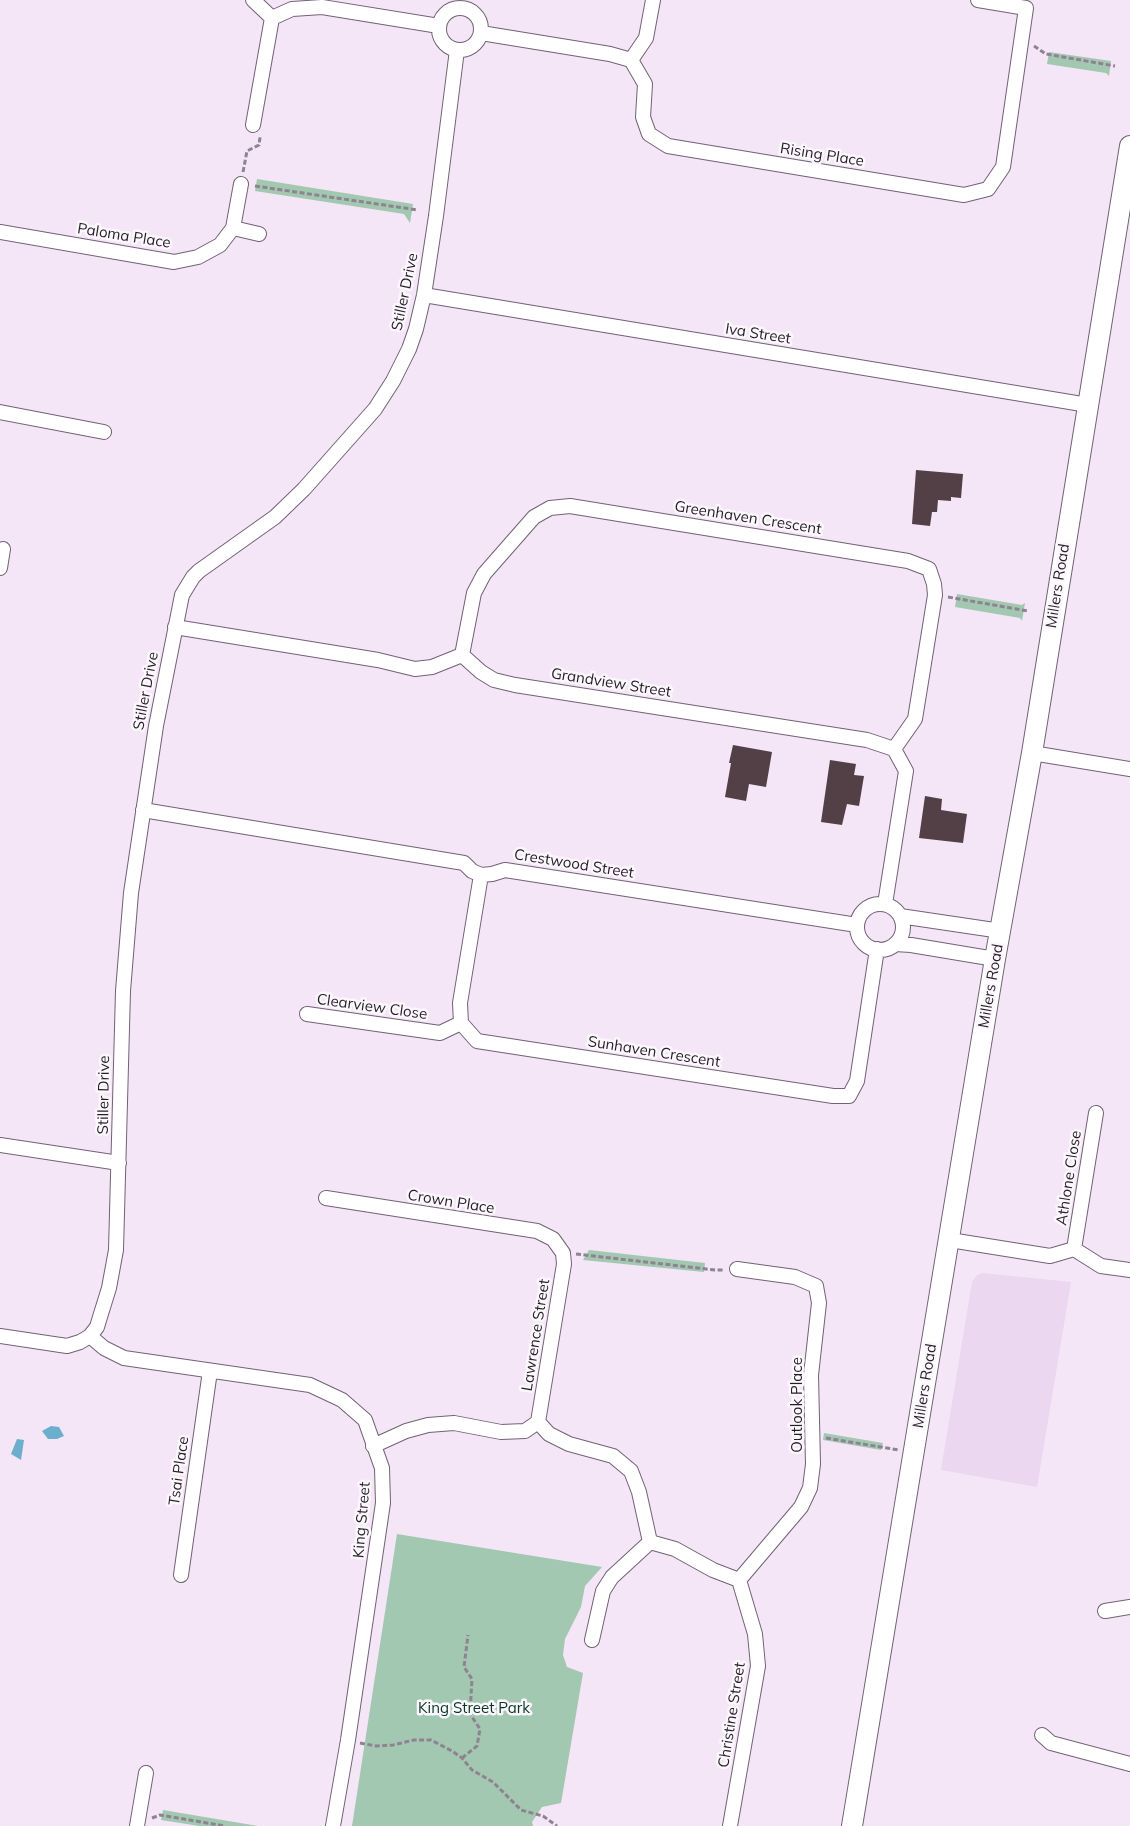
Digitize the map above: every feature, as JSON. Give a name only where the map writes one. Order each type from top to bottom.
[{"type":"street","points":[[253,0],[272,18]]},
{"type":"street","points":[[481,33],[610,54],[631,60],[646,38],[653,0]]},
{"type":"street","name":"Rising Place","points":[[631,60],[645,84],[643,117],[649,134],[668,146],[964,194],[988,189],[1003,168],[1026,8],[978,0]]},
{"type":"street","points":[[464,4],[478,16],[481,24],[481,33],[473,46],[457,50],[443,42],[439,34],[439,26],[441,18],[447,12],[464,4]]},
{"type":"street","points":[[272,18],[292,9],[322,7],[439,26]]},
{"type":"street","points":[[253,125],[272,18]]},
{"type":"street","name":"Stiller Drive","points":[[90,1336],[97,1327],[109,1288],[116,1250],[125,964],[131,893],[156,726],[182,595],[199,571],[275,517],[304,489],[375,409],[393,382],[416,330],[424,295],[457,50]]},
{"type":"street","name":"Millers Road","points":[[852,1826],[995,959],[1032,753],[1130,146]]},
{"type":"street","name":"Paloma Place","points":[[0,232],[174,262],[198,257],[220,245],[233,228],[242,184]]},
{"type":"street","points":[[233,228],[259,234]]},
{"type":"street","name":"Iva Street","points":[[424,295],[1088,405]]},
{"type":"street","points":[[0,412],[104,432]]},
{"type":"street","name":"Greenhaven Crescent","points":[[462,655],[474,593],[484,574],[534,517],[550,508],[570,506],[908,561],[928,569],[934,584],[934,595],[915,719],[894,749]]},
{"type":"street","points":[[0,568],[3,549]]},
{"type":"street","points":[[175,627],[378,660],[415,669],[432,667],[462,655]]},
{"type":"street","name":"Grandview Street","points":[[462,655],[481,672],[494,680],[515,685],[867,740],[894,749]]},
{"type":"street","points":[[885,904],[906,772],[894,749]]},
{"type":"street","points":[[1032,753],[1130,768]]},
{"type":"street","points":[[143,810],[464,863],[481,876],[460,1003],[461,1023]]},
{"type":"street","name":"Crestwood Street","points":[[481,876],[505,870],[857,925]]},
{"type":"street","points":[[895,944],[903,931],[903,923],[900,916],[891,906],[885,904],[869,906],[859,918],[857,925],[860,938],[865,944],[877,949],[883,949],[895,944],[911,945],[995,959]]},
{"type":"street","points":[[900,916],[1000,931]]},
{"type":"street","name":"Sunhaven Crescent","points":[[461,1023],[477,1041],[833,1096],[849,1096],[857,1081],[877,949]]},
{"type":"street","name":"Clearview Close","points":[[306,1014],[440,1033],[461,1023]]},
{"type":"street","name":"Athlone Close","points":[[1074,1249],[1096,1113]]},
{"type":"street","points":[[0,1145],[119,1162]]},
{"type":"street","name":"Crown Place","points":[[326,1198],[537,1231],[554,1239],[563,1253]]},
{"type":"street","points":[[950,1240],[1050,1256],[1074,1249],[1101,1266],[1130,1270]]},
{"type":"street","name":"Lawrence Street","points":[[538,1422],[564,1264],[563,1253]]},
{"type":"street","name":"Outlook Place","points":[[737,1269],[795,1277],[816,1286],[819,1303],[811,1375],[813,1464],[810,1488],[801,1506],[738,1580]]},
{"type":"street","points":[[0,1336],[68,1346],[90,1336]]},
{"type":"street","name":"King Street","points":[[90,1336],[104,1348],[124,1358],[310,1385],[342,1400],[365,1420],[382,1468],[382,1503],[334,1826]]},
{"type":"street","name":"Tsai Place","points":[[181,1575],[210,1371]]},
{"type":"street","points":[[374,1446],[406,1431],[428,1425],[454,1423],[501,1432],[524,1431],[538,1422],[549,1434],[568,1444],[612,1456],[631,1471],[639,1492],[650,1542]]},
{"type":"street","points":[[650,1542],[675,1549],[713,1570],[738,1580]]},
{"type":"street","points":[[592,1640],[603,1591],[612,1577],[650,1542]]},
{"type":"street","name":"Christine Street","points":[[730,1826],[758,1666],[755,1634],[738,1580]]},
{"type":"street","points":[[1106,1610],[1130,1607]]},
{"type":"street","points":[[1042,1735],[1051,1743],[1130,1764]]},
{"type":"street","points":[[138,1822],[146,1772]]},
{"type":"path","points":[[1021,37],[1046,54],[1115,66]]},
{"type":"path","points":[[253,125],[262,127],[259,145],[246,150],[242,184],[418,210]]},
{"type":"path","points":[[934,595],[1028,610]]},
{"type":"path","points":[[563,1253],[715,1270],[737,1269]]},
{"type":"path","points":[[812,1436],[914,1453]]},
{"type":"path","points":[[462,1758],[477,1746],[480,1729],[470,1714],[472,1679],[464,1667],[468,1636]]},
{"type":"path","points":[[348,1740],[376,1746],[393,1745],[414,1740],[431,1740],[452,1751],[462,1758],[472,1770],[493,1782],[521,1810],[543,1816],[557,1826]]},
{"type":"path","points":[[138,1822],[160,1815],[225,1826]]},
{"type":"shaded area","points":[[982,1273],[1071,1282],[1037,1487],[941,1470],[972,1282],[977,1275]]},
{"type":"green space","points":[[1049,52],[1111,61],[1109,76],[1106,73],[1047,64]]},
{"type":"green space","points":[[257,179],[413,204],[410,223],[404,214],[255,191]]},
{"type":"green space","points":[[957,594],[1022,605],[1025,603],[1022,621],[1020,618],[955,607]]},
{"type":"green space","points":[[589,1250],[705,1263],[704,1272],[583,1260]]},
{"type":"green space","points":[[824,1433],[883,1443],[881,1450],[823,1440]]},
{"type":"green space","name":"King Street Park","points":[[397,1534],[602,1567],[585,1586],[581,1607],[565,1639],[563,1655],[567,1667],[583,1673],[561,1803],[542,1807],[532,1822],[533,1826],[352,1826]]},
{"type":"green space","points":[[163,1810],[258,1826],[199,1826],[161,1820]]},
{"type":"water","points":[[51,1426],[59,1427],[64,1436],[57,1439],[48,1439],[42,1431]]},
{"type":"water","points":[[17,1439],[24,1440],[21,1460],[11,1454]]},
{"type":"building","points":[[916,470],[963,474],[961,498],[951,497],[951,501],[938,500],[937,512],[932,512],[930,526],[912,524]]},
{"type":"building","points":[[733,745],[772,752],[766,787],[749,784],[746,801],[725,797]]},
{"type":"building","points":[[830,760],[856,764],[854,775],[864,776],[859,806],[847,804],[842,825],[821,822]]},
{"type":"building","points":[[925,796],[942,799],[941,810],[967,814],[963,843],[919,838]]}]
